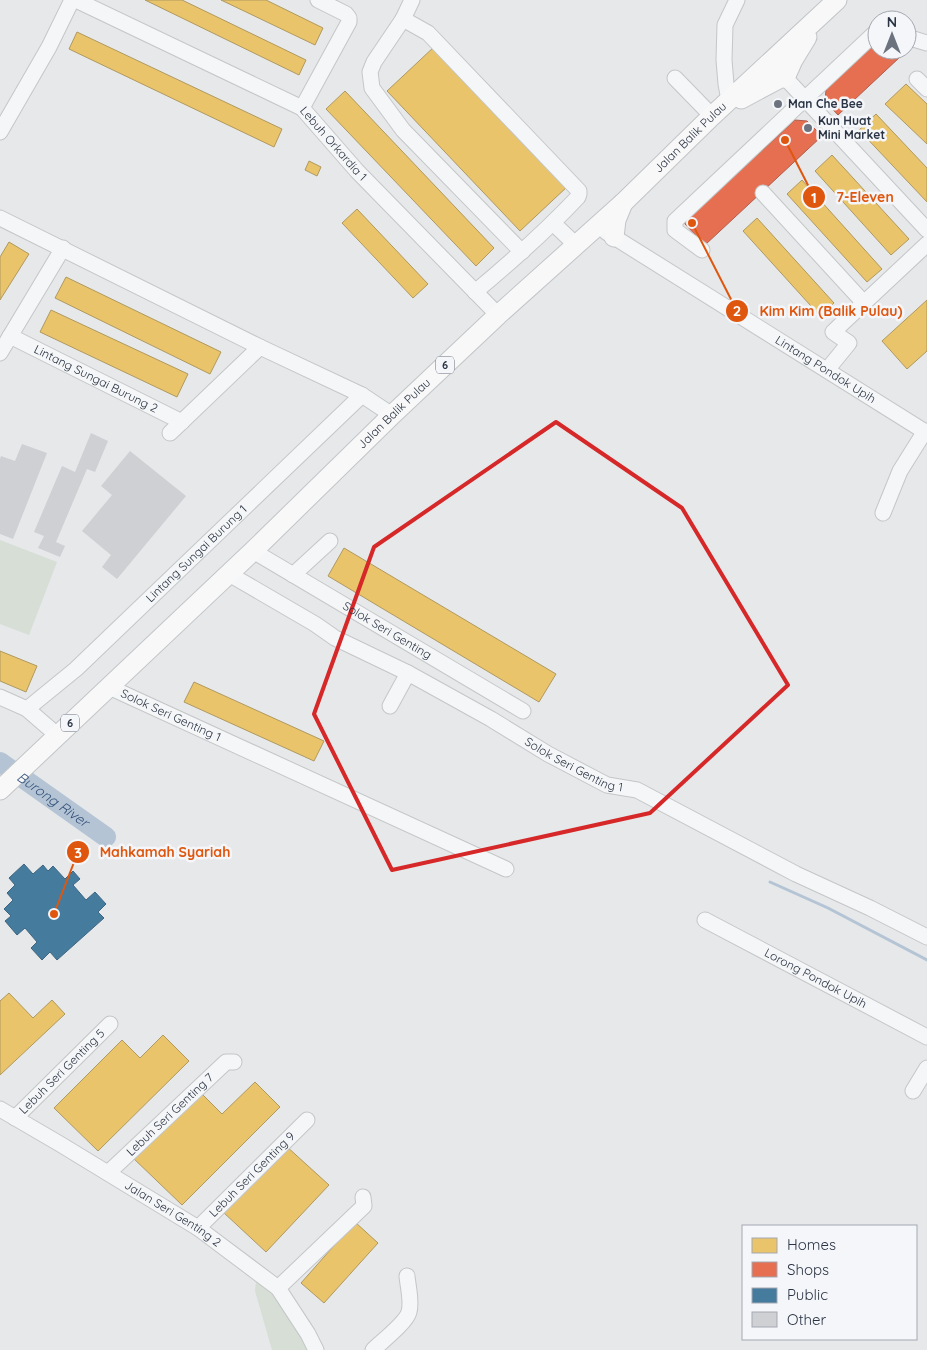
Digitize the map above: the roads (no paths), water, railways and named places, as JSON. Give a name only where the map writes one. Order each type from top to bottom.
[{"type":"main road","name":"Jalan Balik Pulau","points":[[6,784],[230,574],[392,415],[498,315],[624,202],[720,108],[836,0]]},
{"type":"main road","points":[[720,108],[785,77],[793,60],[822,13]]},
{"type":"main road","points":[[614,237],[616,220],[624,202]]},
{"type":"street","points":[[0,132],[50,47],[72,0]]},
{"type":"street","name":"Lebuh Orkardia 1","points":[[76,0],[302,108],[357,171],[498,315]]},
{"type":"street","points":[[302,108],[348,26],[349,18],[346,14],[318,0]]},
{"type":"street","points":[[412,0],[404,19],[374,62],[370,72],[372,88],[403,130],[522,252]]},
{"type":"street","points":[[675,78],[720,108],[726,84],[724,60],[725,25],[737,0]]},
{"type":"street","points":[[404,19],[428,33],[579,190],[578,196],[553,223],[475,292]]},
{"type":"street","points":[[702,250],[675,230],[675,221],[867,41]]},
{"type":"street","points":[[770,62],[927,230]]},
{"type":"street","points":[[763,193],[864,303]]},
{"type":"street","points":[[0,218],[260,347],[362,395],[392,415]]},
{"type":"street","points":[[553,223],[576,245]]},
{"type":"street","name":"Lintang Pondok Upih","points":[[596,226],[926,432]]},
{"type":"street","points":[[827,370],[849,343],[833,332],[927,244]]},
{"type":"street","points":[[0,353],[63,248]]},
{"type":"street","name":"Lintang Sungai Burung 2","points":[[10,336],[182,422]]},
{"type":"street","points":[[170,433],[260,347]]},
{"type":"street","name":"Lintang Sungai Burung 1","points":[[26,709],[76,669],[362,395]]},
{"type":"street","points":[[883,513],[900,471],[926,432]]},
{"type":"street","points":[[293,575],[330,541]]},
{"type":"street","name":"Solok Seri Genting","points":[[253,551],[523,711]]},
{"type":"street","name":"Solok Seri Genting 1","points":[[230,574],[315,624],[335,638],[408,672],[548,754],[607,785],[637,790],[796,874],[927,937]]},
{"type":"street","points":[[390,706],[408,672]]},
{"type":"street","name":"Solok Seri Genting 1","points":[[109,687],[506,869]]},
{"type":"street","points":[[0,697],[26,709],[57,735]]},
{"type":"street","name":"Lorong Pondok Upih","points":[[705,920],[927,1037]]},
{"type":"street","name":"Lebuh Seri Genting 5","points":[[16,1118],[110,1024]]},
{"type":"street","name":"Lebuh Seri Genting 7","points":[[108,1173],[226,1062],[234,1062]]},
{"type":"street","points":[[913,1091],[927,1068]]},
{"type":"street","name":"Jalan Seri Genting 2","points":[[0,1109],[198,1228],[278,1288],[308,1334],[316,1350]]},
{"type":"street","name":"Lebuh Seri Genting 9","points":[[198,1228],[307,1120]]},
{"type":"street","points":[[278,1288],[364,1206],[363,1198]]},
{"type":"street","points":[[373,1350],[409,1313],[410,1303],[407,1276]]},
{"type":"waterway","name":"Burong River","points":[[0,762],[106,837]]},
{"type":"waterway","points":[[770,882],[828,908],[927,960]]},
{"type":"place","name":"Man Che Bee","points":[[778,104]]},
{"type":"place","name":"Kun Huat Mini Market","points":[[808,128]]},
{"type":"place","name":"7-Eleven","points":[[785,140]]},
{"type":"place","name":"Kim Kim (Balik Pulau)","points":[[692,223]]},
{"type":"place","name":"Mahkamah Syariah","points":[[54,914]]}]
